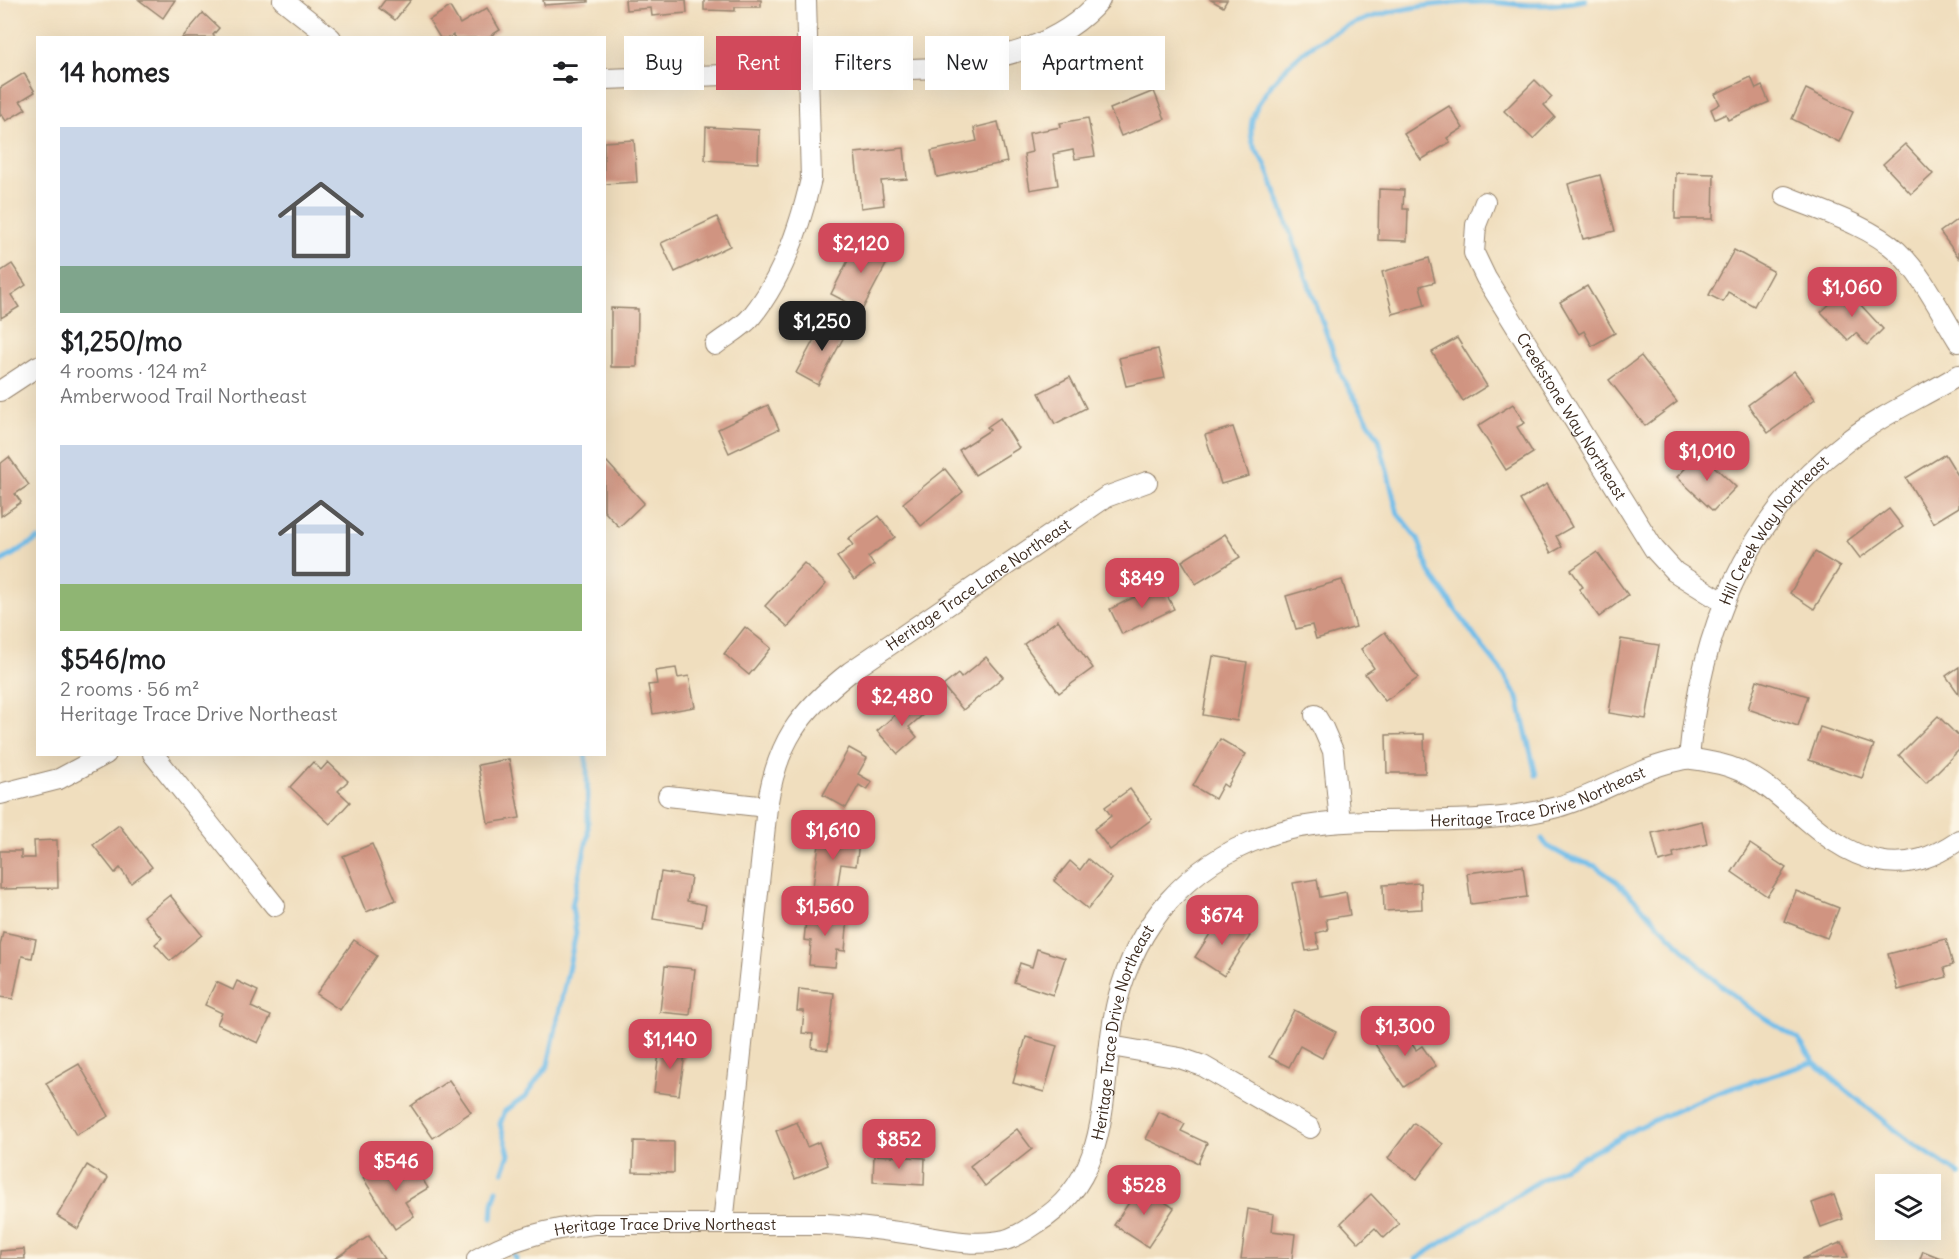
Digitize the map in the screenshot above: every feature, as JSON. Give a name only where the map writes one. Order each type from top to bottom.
[{"type":"street","points":[[283,0],[328,36]]},
{"type":"street","points":[[715,345],[750,319],[769,290],[794,239],[805,207],[811,178],[807,0]]},
{"type":"street","points":[[606,79],[941,68],[983,62],[1014,54],[1055,36],[1077,22],[1100,0]]},
{"type":"street","points":[[1785,196],[1859,228],[1896,250],[1923,283],[1959,342]]},
{"type":"street","name":"Creekstone Way Northeast","points":[[1485,202],[1476,225],[1474,253],[1486,278],[1654,549],[1675,572],[1723,602]]},
{"type":"street","points":[[0,391],[36,367]]},
{"type":"street","name":"Hill Creek Way Northeast","points":[[1689,758],[1701,670],[1723,602],[1739,569],[1763,530],[1817,467],[1844,443],[1879,418],[1959,375]]},
{"type":"street","name":"Heritage Trace Lane Northeast","points":[[723,1224],[766,807],[771,777],[794,728],[825,692],[850,672],[1106,497],[1147,482]]},
{"type":"street","points":[[1315,715],[1333,751],[1340,822]]},
{"type":"street","points":[[0,794],[59,779],[102,756]]},
{"type":"street","points":[[155,756],[275,906]]},
{"type":"street","name":"Heritage Trace Drive Northeast","points":[[477,1259],[515,1239],[567,1227],[594,1224],[826,1224],[858,1226],[964,1242],[1006,1239],[1020,1233],[1056,1210],[1075,1190],[1092,1159],[1099,1132],[1116,1004],[1128,966],[1152,920],[1179,888],[1210,863],[1245,844],[1269,835],[1294,828],[1340,822],[1486,818],[1524,814],[1561,806],[1650,767],[1689,758],[1726,765],[1747,775],[1766,787],[1844,849],[1865,858],[1889,863],[1912,862],[1939,854],[1959,840]]},
{"type":"street","points":[[668,796],[766,807]]},
{"type":"street","points":[[1111,1046],[1180,1058],[1203,1066],[1310,1128]]},
{"type":"building","points":[[139,0],[175,0],[163,18]]},
{"type":"building","points":[[385,0],[411,0],[395,20],[379,8]]},
{"type":"building","points":[[543,0],[588,0],[588,2],[544,5]]},
{"type":"building","points":[[625,0],[686,0],[687,13],[652,16],[651,8],[626,10]]},
{"type":"building","points":[[704,0],[761,0],[761,7],[735,7],[735,11],[704,10]]},
{"type":"building","points":[[1211,0],[1227,0],[1223,7]]},
{"type":"building","points":[[450,7],[460,24],[487,8],[500,30],[490,36],[439,36],[429,20]]},
{"type":"building","points":[[203,13],[219,28],[214,36],[184,36]]},
{"type":"building","points":[[24,73],[35,92],[20,101],[26,109],[6,121],[2,115],[0,116],[0,88]]},
{"type":"building","points":[[1751,77],[1756,89],[1762,86],[1769,102],[1728,120],[1726,114],[1715,119],[1711,109],[1720,104],[1715,94]]},
{"type":"building","points":[[1535,80],[1552,97],[1544,105],[1555,117],[1533,139],[1504,111]]},
{"type":"building","points":[[1806,89],[1853,112],[1839,142],[1792,119]]},
{"type":"building","points":[[1154,91],[1165,119],[1121,136],[1110,109]]},
{"type":"building","points":[[1449,106],[1463,128],[1447,138],[1450,142],[1421,160],[1404,134]]},
{"type":"building","points":[[1088,118],[1095,156],[1075,159],[1073,150],[1053,154],[1058,185],[1030,190],[1024,154],[1032,152],[1029,133],[1061,127],[1060,123]]},
{"type":"building","points":[[998,122],[1007,162],[937,177],[931,151],[977,141],[974,128]]},
{"type":"building","points":[[706,127],[759,130],[758,163],[705,160]]},
{"type":"building","points":[[634,140],[637,182],[606,184],[606,142]]},
{"type":"building","points":[[1905,144],[1933,174],[1911,194],[1883,164]]},
{"type":"building","points":[[904,148],[907,179],[881,181],[884,205],[861,208],[855,153]]},
{"type":"building","points":[[1676,173],[1714,174],[1713,219],[1675,219]]},
{"type":"building","points":[[1600,175],[1615,231],[1583,239],[1568,184]]},
{"type":"building","points":[[1379,189],[1404,190],[1403,209],[1408,209],[1407,241],[1378,240]]},
{"type":"building","points":[[717,217],[730,246],[675,272],[661,243]]},
{"type":"building","points":[[1959,218],[1959,258],[1940,232]]},
{"type":"building","points":[[859,239],[891,255],[862,310],[831,294]]},
{"type":"building","points":[[1734,250],[1773,271],[1754,306],[1728,292],[1723,302],[1709,295]]},
{"type":"building","points":[[1429,258],[1435,282],[1420,286],[1425,305],[1393,314],[1382,272]]},
{"type":"building","points":[[12,264],[26,285],[11,295],[19,307],[1,318],[0,272]]},
{"type":"building","points":[[1587,286],[1615,333],[1592,346],[1584,331],[1579,334],[1560,302]]},
{"type":"building","points":[[1846,289],[1883,329],[1867,345],[1856,333],[1848,340],[1821,312]]},
{"type":"building","points":[[611,308],[638,309],[637,367],[611,367]]},
{"type":"building","points":[[825,319],[847,331],[818,385],[796,373]]},
{"type":"building","points":[[1457,338],[1487,386],[1463,401],[1432,352]]},
{"type":"building","points":[[1158,349],[1165,378],[1126,386],[1119,358]]},
{"type":"building","points":[[1641,356],[1677,402],[1645,426],[1609,380]]},
{"type":"building","points":[[1794,371],[1815,399],[1768,433],[1748,405]]},
{"type":"building","points":[[1070,377],[1086,408],[1055,424],[1039,393]]},
{"type":"building","points":[[1513,404],[1525,423],[1517,427],[1533,453],[1506,470],[1478,426]]},
{"type":"building","points":[[768,405],[779,429],[729,453],[718,429]]},
{"type":"building","points":[[1000,418],[1019,448],[975,475],[959,450],[990,430],[987,427]]},
{"type":"building","points":[[1233,427],[1249,476],[1221,484],[1205,435]]},
{"type":"building","points":[[1700,453],[1736,487],[1713,511],[1677,477]]},
{"type":"building","points":[[1945,454],[1959,477],[1959,507],[1933,523],[1906,478]]},
{"type":"building","points":[[9,457],[29,485],[15,494],[21,502],[1,516],[0,464]]},
{"type":"building","points":[[606,463],[644,503],[619,527],[606,513]]},
{"type":"building","points":[[945,469],[963,492],[921,526],[903,503]]},
{"type":"building","points":[[1547,484],[1572,527],[1556,536],[1562,547],[1551,553],[1520,500]]},
{"type":"building","points":[[1889,509],[1903,527],[1860,558],[1847,541]]},
{"type":"building","points":[[879,516],[895,537],[868,557],[874,565],[854,580],[837,557],[853,545],[848,539]]},
{"type":"building","points":[[1225,534],[1240,557],[1196,584],[1182,561]]},
{"type":"building","points":[[1597,552],[1628,595],[1599,617],[1579,589],[1583,587],[1571,570]]},
{"type":"building","points":[[1815,552],[1840,567],[1814,609],[1790,593]]},
{"type":"building","points":[[804,563],[826,584],[788,627],[765,606]]},
{"type":"building","points":[[1342,580],[1356,627],[1316,639],[1312,625],[1296,629],[1286,596]]},
{"type":"building","points":[[1161,584],[1174,609],[1122,634],[1110,609]]},
{"type":"building","points":[[1058,620],[1093,668],[1059,693],[1024,644]]},
{"type":"building","points":[[745,627],[771,648],[749,675],[724,654]]},
{"type":"building","points":[[1385,632],[1418,678],[1385,701],[1365,674],[1374,668],[1361,649]]},
{"type":"building","points":[[1621,639],[1659,645],[1646,719],[1609,713]]},
{"type":"building","points":[[1213,656],[1247,662],[1237,721],[1203,715]]},
{"type":"building","points":[[986,657],[1003,677],[963,710],[943,686],[958,674],[961,678]]},
{"type":"building","points":[[1959,667],[1959,694],[1946,676]]},
{"type":"building","points":[[676,668],[678,678],[689,676],[695,707],[653,714],[648,685],[657,684],[655,671]]},
{"type":"building","points":[[1757,680],[1808,696],[1798,726],[1748,709]]},
{"type":"building","points":[[914,698],[926,712],[909,727],[917,737],[898,754],[877,731]]},
{"type":"building","points":[[1938,716],[1959,737],[1959,750],[1926,783],[1899,755]]},
{"type":"building","points":[[1820,727],[1874,745],[1862,778],[1809,760]]},
{"type":"building","points":[[1424,734],[1425,773],[1387,773],[1386,735]]},
{"type":"building","points":[[1220,739],[1246,754],[1227,787],[1223,784],[1215,799],[1193,786]]},
{"type":"building","points":[[849,748],[867,758],[858,774],[872,782],[867,790],[859,785],[846,808],[823,795]]},
{"type":"building","points":[[509,759],[520,818],[488,823],[478,765]]},
{"type":"building","points":[[313,762],[321,770],[328,762],[348,781],[338,791],[350,802],[330,824],[290,787]]},
{"type":"building","points":[[1130,789],[1152,819],[1110,850],[1094,829],[1111,816],[1105,807]]},
{"type":"building","points":[[1702,821],[1707,844],[1673,853],[1674,858],[1659,862],[1652,833]]},
{"type":"building","points":[[119,825],[152,867],[131,883],[120,868],[115,873],[93,845]]},
{"type":"building","points":[[820,838],[859,843],[856,866],[841,864],[837,889],[813,886]]},
{"type":"building","points":[[57,840],[58,888],[0,889],[0,851],[21,851],[21,858],[35,858],[34,841]]},
{"type":"building","points":[[372,844],[396,900],[366,912],[343,856]]},
{"type":"building","points":[[1750,844],[1786,868],[1767,896],[1732,872]]},
{"type":"building","points":[[1088,859],[1112,879],[1088,909],[1054,881],[1070,861],[1080,870]]},
{"type":"building","points":[[1523,866],[1527,897],[1471,904],[1467,873]]},
{"type":"building","points":[[661,872],[691,877],[687,901],[706,905],[702,927],[653,919]]},
{"type":"building","points":[[1317,879],[1320,897],[1346,892],[1350,915],[1326,919],[1328,930],[1316,933],[1319,949],[1306,951],[1293,883]]},
{"type":"building","points":[[1421,883],[1422,909],[1384,911],[1383,885]]},
{"type":"building","points":[[1796,891],[1839,908],[1827,938],[1784,921]]},
{"type":"building","points":[[170,895],[202,935],[170,961],[155,944],[162,938],[144,916]]},
{"type":"building","points":[[807,910],[848,916],[845,951],[837,950],[835,967],[809,965],[811,941],[804,940]]},
{"type":"building","points":[[1221,917],[1250,936],[1224,976],[1195,957]]},
{"type":"building","points":[[3,932],[36,939],[32,958],[22,956],[13,999],[0,997],[0,946]]},
{"type":"building","points":[[1946,939],[1953,965],[1944,968],[1947,977],[1898,990],[1888,954]]},
{"type":"building","points":[[354,940],[377,956],[340,1010],[316,994]]},
{"type":"building","points":[[1037,949],[1065,958],[1053,995],[1014,982],[1020,963],[1032,967]]},
{"type":"building","points":[[665,966],[695,969],[690,1015],[660,1012]]},
{"type":"building","points":[[237,981],[258,991],[251,1007],[271,1016],[258,1043],[217,1024],[222,1013],[205,1005],[216,982],[233,990]]},
{"type":"building","points":[[799,989],[834,993],[828,1050],[812,1048],[813,1034],[802,1033],[804,1011],[797,1011]]},
{"type":"building","points":[[1294,1010],[1336,1032],[1322,1058],[1300,1046],[1289,1067],[1269,1057]]},
{"type":"building","points":[[1400,1027],[1416,1050],[1422,1046],[1436,1066],[1404,1087],[1375,1044]]},
{"type":"building","points":[[1026,1037],[1057,1046],[1044,1092],[1013,1083]]},
{"type":"building","points":[[660,1045],[686,1047],[679,1095],[654,1092]]},
{"type":"building","points":[[79,1064],[109,1116],[76,1135],[46,1083]]},
{"type":"building","points":[[449,1080],[471,1112],[433,1138],[411,1106]]},
{"type":"building","points":[[1159,1112],[1185,1124],[1181,1131],[1207,1143],[1198,1163],[1146,1139]]},
{"type":"building","points":[[797,1122],[807,1147],[819,1142],[828,1165],[795,1179],[776,1131]]},
{"type":"building","points":[[1414,1123],[1443,1144],[1417,1179],[1388,1158]]},
{"type":"building","points":[[1017,1129],[1032,1149],[985,1186],[970,1166]]},
{"type":"building","points":[[634,1141],[674,1142],[674,1173],[633,1172]]},
{"type":"building","points":[[874,1155],[925,1158],[924,1185],[873,1182]]},
{"type":"building","points":[[412,1163],[428,1188],[405,1202],[414,1216],[395,1229],[363,1178],[384,1165],[391,1176]]},
{"type":"building","points":[[87,1165],[108,1178],[78,1229],[57,1216]]},
{"type":"building","points":[[1140,1186],[1174,1208],[1148,1247],[1114,1225]]},
{"type":"building","points":[[1371,1194],[1399,1224],[1384,1238],[1375,1228],[1359,1243],[1341,1223]]},
{"type":"building","points":[[1834,1195],[1843,1219],[1821,1227],[1812,1203]]},
{"type":"building","points":[[1248,1209],[1274,1214],[1272,1231],[1295,1234],[1292,1259],[1241,1259]]},
{"type":"building","points":[[369,1236],[384,1259],[334,1259]]},
{"type":"building","points":[[1842,1242],[1848,1257],[1802,1259]]},
{"type":"building","points":[[24,1249],[25,1259],[0,1259],[0,1251]]},
{"type":"building","points":[[1923,1251],[1943,1259],[1920,1259]]},
{"type":"waterway","points":[[1536,775],[1518,698],[1501,670],[1430,573],[1418,539],[1398,514],[1379,439],[1342,377],[1270,177],[1254,147],[1251,131],[1256,108],[1275,80],[1295,59],[1342,28],[1369,18],[1424,6],[1481,2],[1541,5],[1585,0]]},
{"type":"waterway","points":[[0,562],[36,540]]},
{"type":"waterway","points":[[503,1171],[509,1154],[500,1124],[505,1111],[525,1097],[548,1065],[576,933],[572,906],[588,835],[585,756]]},
{"type":"waterway","points":[[1542,839],[1547,846],[1567,857],[1595,866],[1617,882],[1711,977],[1753,1011],[1798,1039],[1814,1062],[1846,1090],[1909,1141],[1959,1174]]},
{"type":"waterway","points":[[1416,1259],[1542,1179],[1637,1128],[1710,1095],[1814,1062]]},
{"type":"waterway","points":[[492,1218],[497,1190]]}]
